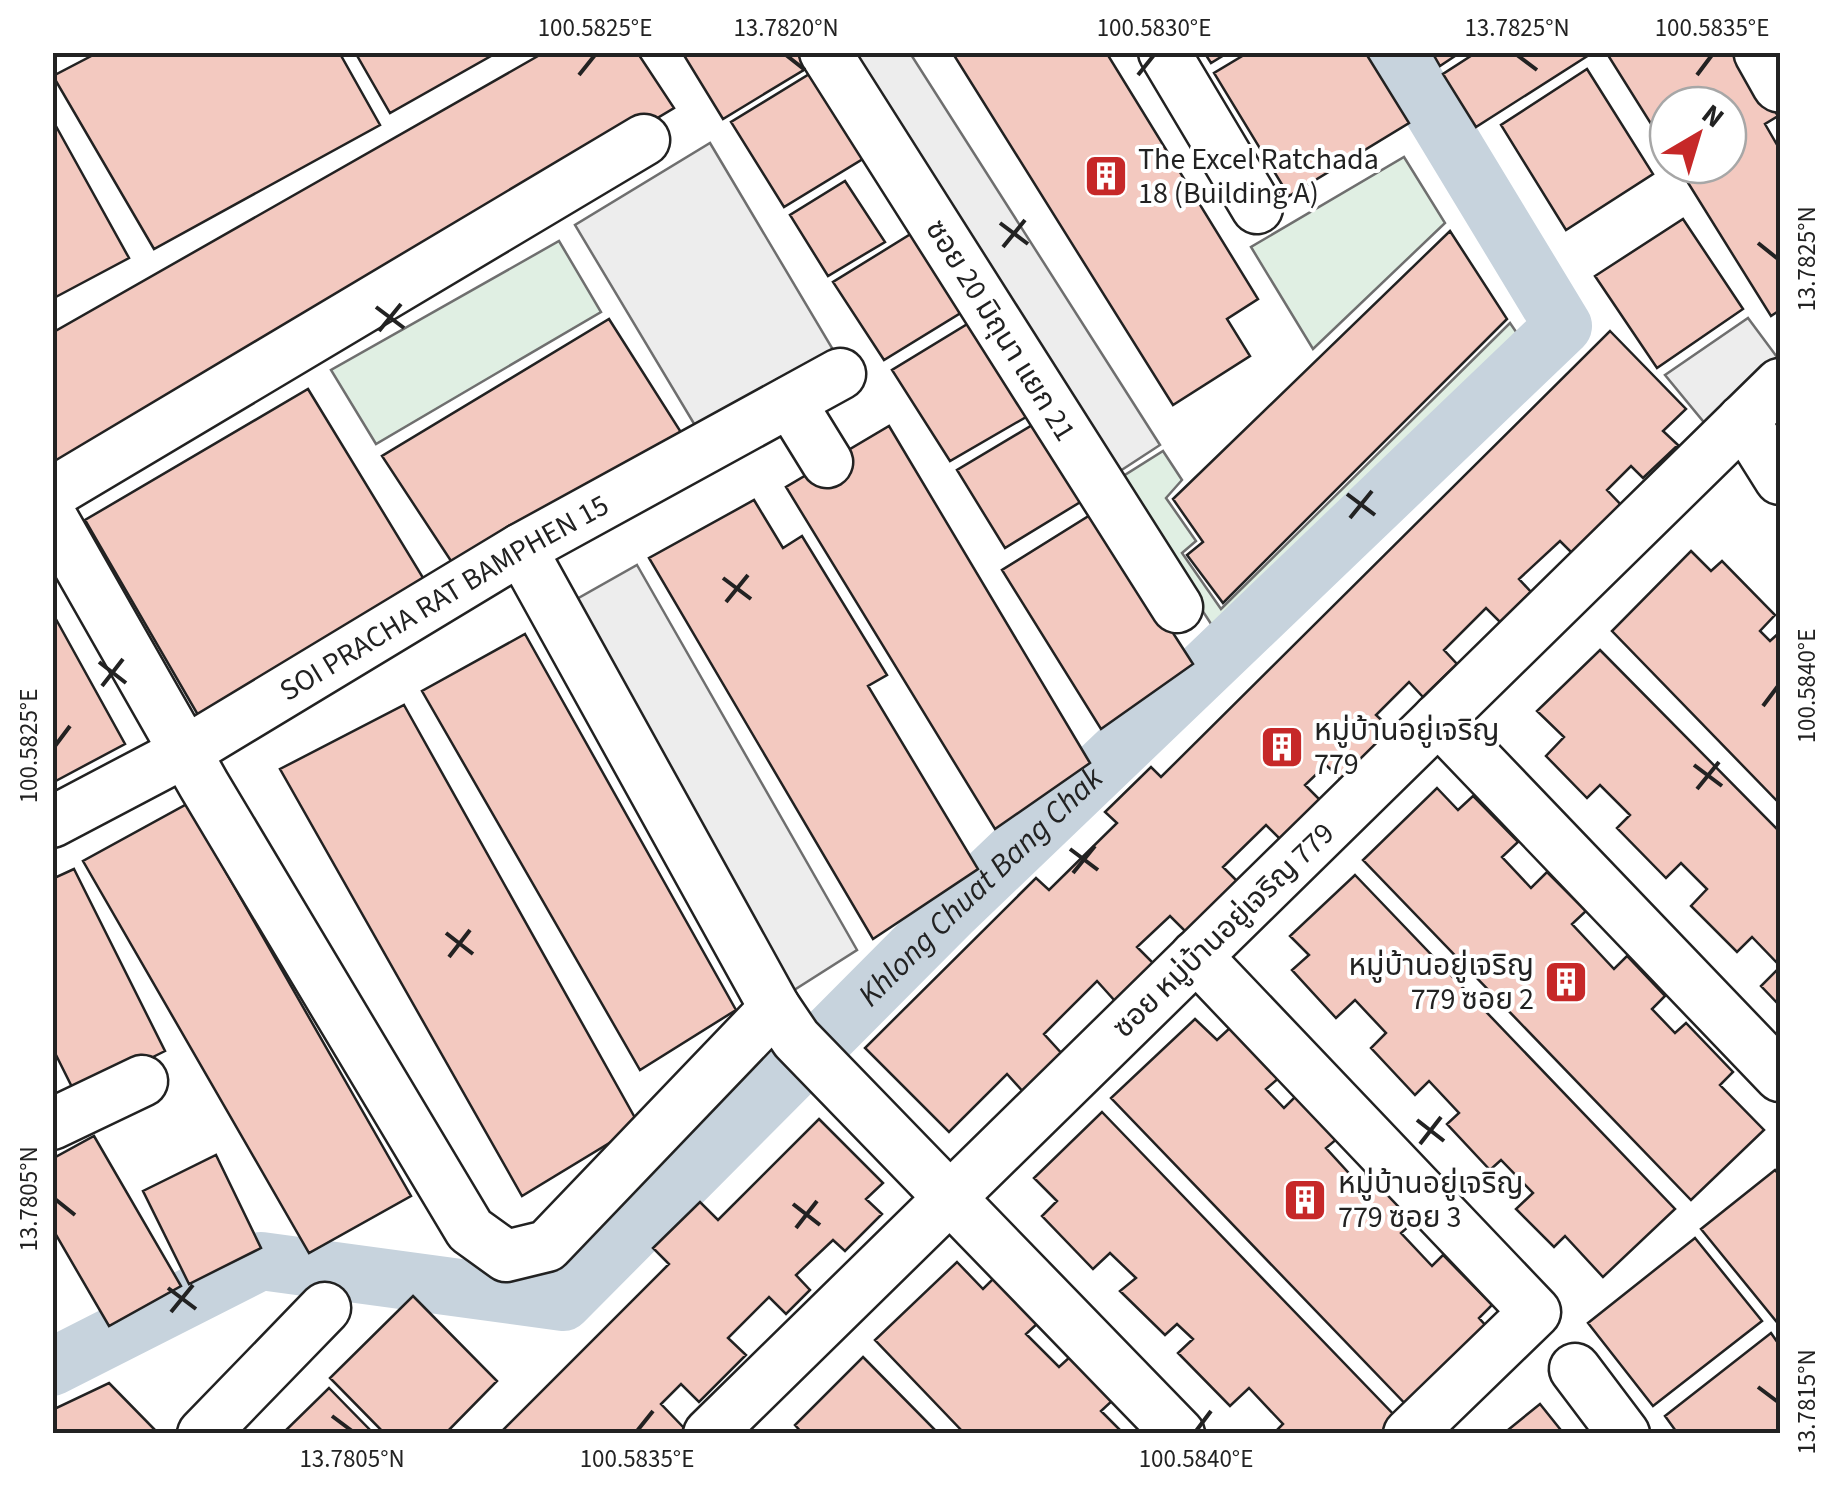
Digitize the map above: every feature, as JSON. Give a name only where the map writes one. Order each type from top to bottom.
[{"type":"street","name":"ซอย 20 มิถุนา แยก 21","points":[[825,52],[1177,607]]},
{"type":"street","points":[[1164,52],[1257,208]]},
{"type":"street","points":[[1762,52],[1780,84]]},
{"type":"street","points":[[52,493],[644,140]]},
{"type":"street","name":"SOI PRACHA RAT BAMPHEN 15","points":[[52,822],[185,752],[522,550],[840,374]]},
{"type":"street","name":"ซอย หมู่บ้านอยู่เจริญ 779","points":[[709,1434],[1780,384]]},
{"type":"street","points":[[790,402],[827,462]]},
{"type":"street","points":[[1743,420],[1780,478]]},
{"type":"street","points":[[52,518],[185,752],[470,1230],[506,1256],[547,1246],[798,1038]]},
{"type":"street","points":[[522,550],[798,1038],[1179,1434]]},
{"type":"street","points":[[1438,719],[1780,1076]]},
{"type":"street","points":[[1196,956],[1535,1312],[1409,1434]]},
{"type":"street","points":[[52,1124],[142,1081]]},
{"type":"street","points":[[203,1434],[325,1308]]},
{"type":"street","points":[[1575,1369],[1624,1434]]},
{"type":"green space","points":[[1404,157],[1445,223],[1313,349],[1251,247]]},
{"type":"green space","points":[[559,241],[601,312],[376,444],[331,370]]},
{"type":"green space","points":[[1510,323],[1521,339],[1217,633],[1117,480],[1163,451],[1182,480],[1166,498],[1196,541],[1182,553],[1221,609]]},
{"type":"shaded area","points":[[851,53],[910,53],[1160,445],[1117,473]]},
{"type":"shaded area","points":[[710,143],[835,353],[699,432],[575,225]]},
{"type":"shaded area","points":[[1748,318],[1780,361],[1712,432],[1665,375]]},
{"type":"shaded area","points":[[637,565],[857,950],[791,992],[568,604]]},
{"type":"building","points":[[99,52],[339,52],[380,125],[154,249],[53,76]]},
{"type":"building","points":[[355,52],[498,52],[390,113]]},
{"type":"building","points":[[545,52],[637,52],[674,108],[52,480],[52,333]]},
{"type":"building","points":[[682,52],[804,52],[812,65],[723,119]]},
{"type":"building","name":"The Excel Ratchada 18 (Building A)","points":[[952,52],[1106,52],[1258,299],[1227,319],[1250,356],[1173,405]]},
{"type":"building","points":[[1204,52],[1229,52],[1211,63]]},
{"type":"building","points":[[1249,52],[1365,52],[1409,123],[1289,196],[1214,73]]},
{"type":"building","points":[[1432,52],[1461,52],[1440,66]]},
{"type":"building","points":[[1477,52],[1589,55],[1476,127],[1443,74]]},
{"type":"building","points":[[1606,52],[1739,52],[1778,116],[1765,124],[1780,150],[1780,310],[1771,316],[1689,185],[1748,185],[1748,85],[1648,85],[1648,119]]},
{"type":"building","points":[[1587,69],[1648,166],[1648,177],[1566,230],[1501,125]]},
{"type":"building","points":[[811,73],[866,157],[784,207],[731,122]]},
{"type":"building","points":[[52,119],[129,258],[52,299]]},
{"type":"building","points":[[845,181],[885,242],[828,276],[790,215]]},
{"type":"building","points":[[1683,219],[1743,309],[1657,368],[1595,276]]},
{"type":"building","points":[[922,227],[972,306],[884,360],[833,282]]},
{"type":"building","points":[[1450,231],[1507,319],[1223,603],[1187,555],[1203,542],[1173,499]]},
{"type":"building","points":[[609,319],[684,437],[457,570],[382,456]]},
{"type":"building","points":[[974,320],[1033,413],[950,461],[892,370]]},
{"type":"building","name":"หมู่บ้านอยู่เจริญ 779","points":[[1610,331],[1686,409],[1663,431],[1678,445],[1643,478],[1631,466],[1607,490],[1623,507],[1573,554],[1560,541],[1519,579],[1531,592],[1500,622],[1486,608],[1444,650],[1457,664],[1423,697],[1409,682],[1376,715],[1391,729],[1341,779],[1326,765],[1305,785],[1320,800],[1280,839],[1266,825],[1223,867],[1239,883],[1187,933],[1170,916],[1137,947],[1154,964],[1115,1001],[1097,981],[1044,1034],[1064,1056],[1026,1095],[1007,1074],[949,1132],[865,1048],[1036,878],[1049,890],[1117,823],[1105,812],[1151,767],[1161,777]]},
{"type":"building","points":[[308,389],[425,581],[198,715],[85,520]]},
{"type":"building","points":[[1034,424],[1082,501],[1005,548],[957,470]]},
{"type":"building","points":[[889,426],[1090,763],[995,829],[786,487]]},
{"type":"building","points":[[754,500],[783,548],[802,536],[887,675],[868,686],[978,869],[873,939],[649,558]]},
{"type":"building","points":[[1095,512],[1193,664],[1101,729],[1002,570]]},
{"type":"building","points":[[1691,551],[1711,571],[1722,561],[1775,615],[1760,631],[1770,641],[1780,632],[1780,804],[1612,631]]},
{"type":"building","points":[[52,612],[125,744],[52,783]]},
{"type":"building","points":[[525,634],[736,1010],[640,1070],[422,691]]},
{"type":"building","points":[[1600,650],[1780,832],[1780,966],[1752,937],[1737,952],[1691,906],[1707,889],[1681,863],[1666,878],[1617,828],[1630,815],[1600,785],[1587,798],[1546,756],[1564,737],[1537,711]]},
{"type":"building","points":[[404,705],[639,1125],[522,1196],[280,769]]},
{"type":"building","name":"หมู่บ้านอยู่เจริญ 779 ซอย 2","points":[[1437,788],[1458,810],[1473,796],[1518,842],[1502,857],[1531,888],[1547,872],[1586,911],[1572,924],[1614,969],[1627,956],[1665,996],[1652,1009],[1675,1033],[1686,1023],[1733,1072],[1720,1085],[1764,1130],[1691,1200],[1363,860]]},
{"type":"building","points":[[187,804],[411,1196],[309,1253],[83,861]]},
{"type":"building","points":[[74,869],[165,1051],[76,1095],[52,1047],[52,879]]},
{"type":"building","name":"หมู่บ้านอยู่เจริญ 779 ซอย 3","points":[[1355,875],[1675,1209],[1603,1277],[1565,1236],[1554,1247],[1516,1209],[1533,1193],[1501,1160],[1490,1170],[1447,1124],[1459,1113],[1429,1081],[1415,1095],[1371,1048],[1386,1033],[1355,1000],[1336,1018],[1292,970],[1309,955],[1290,936]]},
{"type":"building","points":[[1780,967],[1780,1006],[1761,986]]},
{"type":"building","name":"หมู่บ้านอยู่เจริญ 779 ซอย 3","points":[[1195,1019],[1217,1040],[1231,1027],[1280,1077],[1266,1089],[1284,1108],[1297,1095],[1338,1138],[1326,1148],[1357,1182],[1371,1169],[1418,1218],[1401,1233],[1432,1266],[1443,1255],[1492,1305],[1479,1318],[1497,1338],[1416,1415],[1111,1098]]},
{"type":"building","points":[[1102,1112],[1397,1418],[1381,1434],[1273,1434],[1283,1424],[1249,1388],[1230,1406],[1178,1353],[1193,1339],[1177,1324],[1165,1335],[1120,1291],[1136,1278],[1110,1253],[1093,1269],[1042,1216],[1057,1201],[1034,1178]]},
{"type":"building","points":[[819,1119],[883,1183],[866,1199],[882,1214],[845,1251],[833,1240],[796,1275],[810,1290],[786,1314],[769,1297],[728,1338],[746,1355],[699,1402],[681,1384],[661,1404],[684,1428],[679,1434],[499,1434],[669,1264],[653,1248],[700,1202],[718,1220]]},
{"type":"building","points":[[94,1136],[181,1286],[109,1326],[52,1228],[52,1159]]},
{"type":"building","points":[[216,1155],[261,1248],[189,1284],[143,1191]]},
{"type":"building","points":[[1775,1170],[1780,1176],[1780,1326],[1701,1229]]},
{"type":"building","points":[[1695,1238],[1762,1321],[1653,1406],[1588,1323]]},
{"type":"building","points":[[957,1262],[983,1289],[995,1277],[1038,1323],[1026,1334],[1059,1367],[1071,1356],[1113,1400],[1101,1411],[1124,1434],[965,1434],[875,1340]]},
{"type":"building","points":[[413,1296],[497,1381],[445,1434],[385,1434],[330,1378]]},
{"type":"building","points":[[1771,1333],[1780,1346],[1780,1427],[1772,1434],[1678,1434],[1665,1416]]},
{"type":"building","points":[[863,1357],[939,1434],[803,1434],[795,1425]]},
{"type":"building","points":[[109,1383],[159,1434],[52,1434],[52,1410]]},
{"type":"building","points":[[329,1388],[374,1434],[282,1434]]},
{"type":"building","points":[[1540,1404],[1564,1434],[1503,1434]]},
{"type":"waterway","name":"Khlong Chuat Bang Chak","points":[[52,1367],[261,1261],[563,1302],[951,912],[1563,326],[1397,52]]},
{"type":"place","name":"The Excel Ratchada 18 (Building A)","points":[[1106,176]]},
{"type":"place","name":"หมู่บ้านอยู่เจริญ 779","points":[[1282,747]]},
{"type":"place","name":"หมู่บ้านอยู่เจริญ 779 ซอย 2","points":[[1566,982]]},
{"type":"place","name":"หมู่บ้านอยู่เจริญ 779 ซอย 3","points":[[1305,1200]]}]
